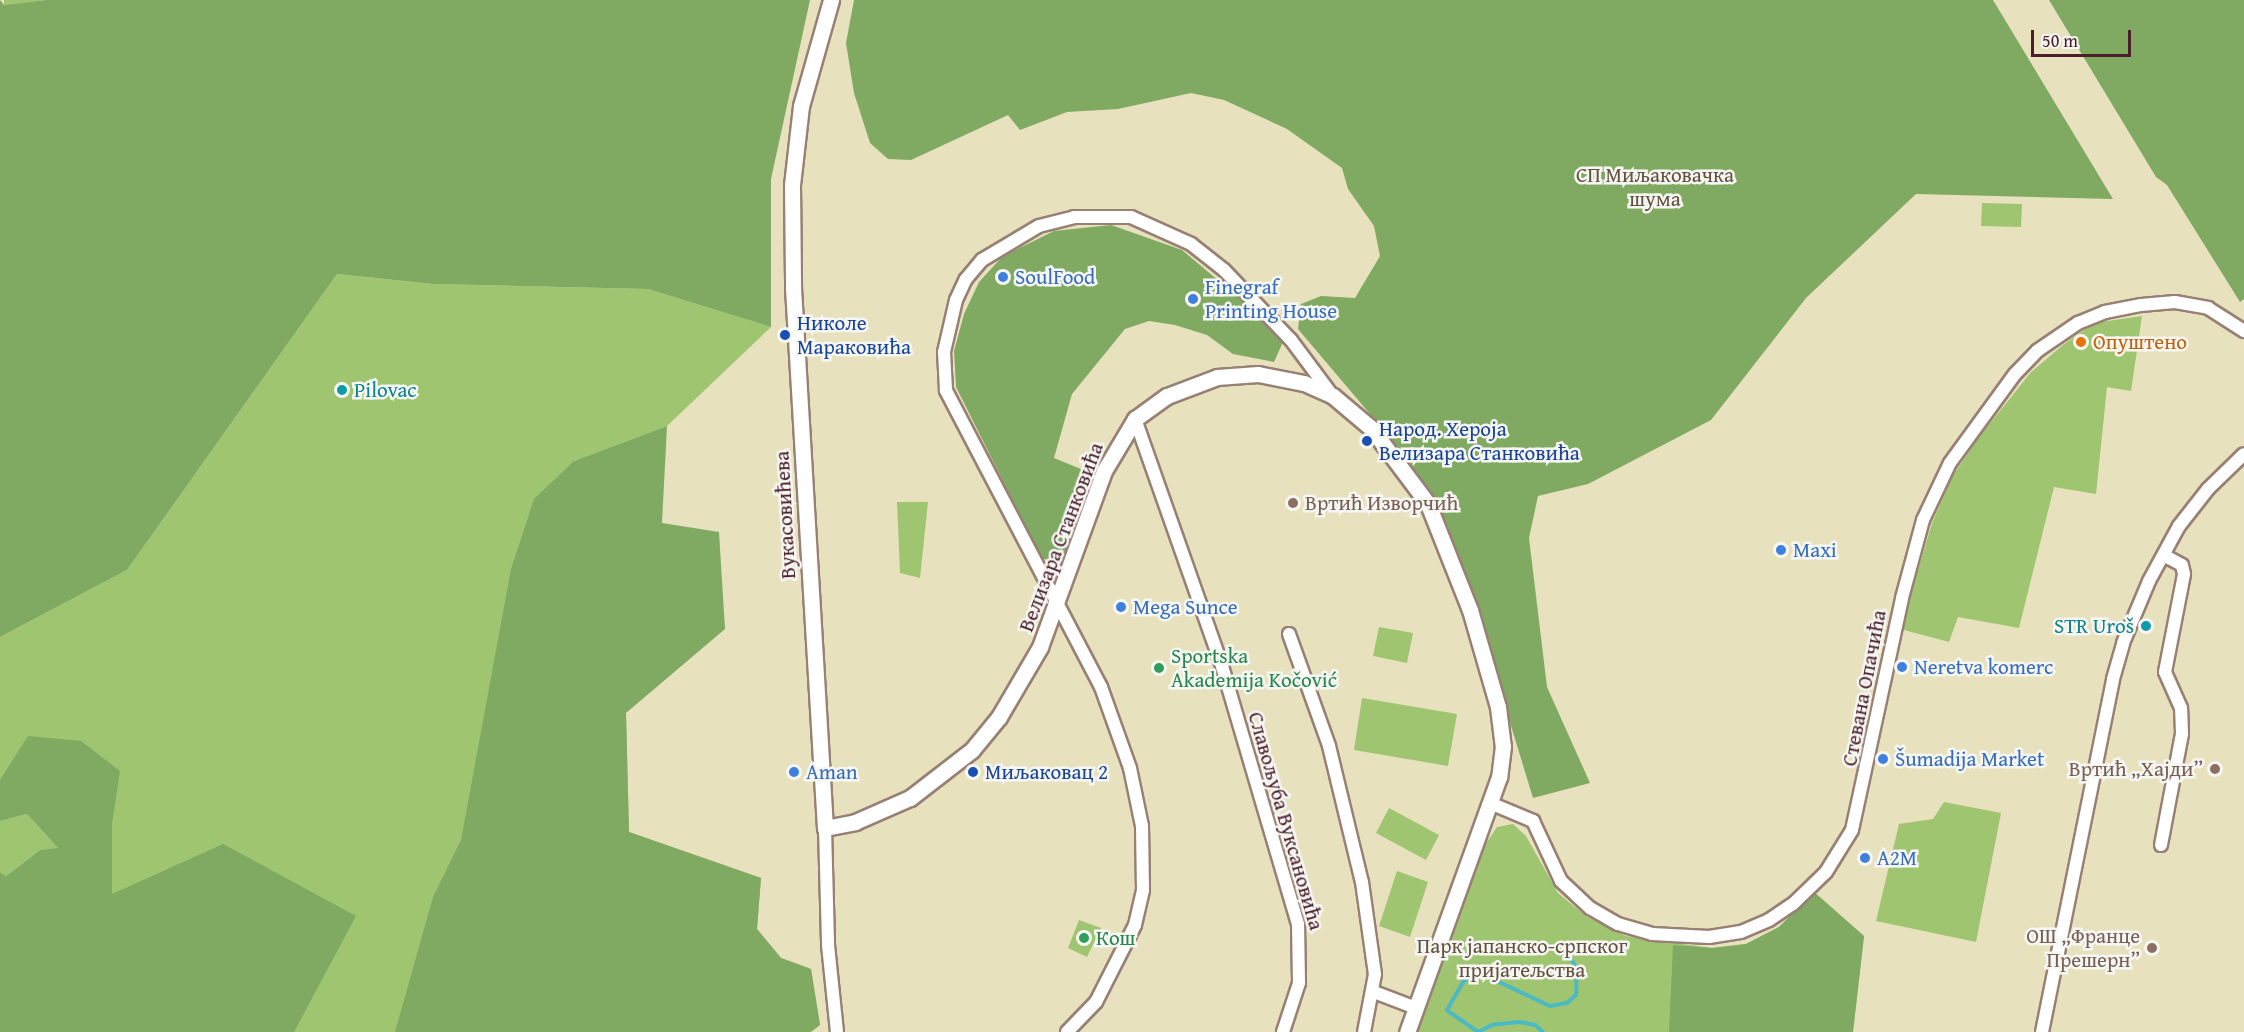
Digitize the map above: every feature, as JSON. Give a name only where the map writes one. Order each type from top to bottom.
[{"type":"street","name":"Вукасовићева","points":[[831,0],[801,106],[792,185],[793,288],[825,828],[828,945],[837,1032]]},
{"type":"street","points":[[1067,1032],[1096,1002],[1130,939],[1143,890],[1144,851],[1137,797],[1118,728],[944,383],[944,352],[952,310],[969,274],[991,253],[1039,226],[1074,217],[1119,215],[1168,231],[1191,244],[1252,297],[1291,340],[1333,396]]},
{"type":"street","name":"Стевана Опачића","points":[[1490,803],[1533,821],[1561,882],[1590,908],[1618,924],[1652,934],[1709,937],[1742,932],[1769,920],[1793,904],[1826,872],[1852,830],[1902,597],[1923,519],[1950,463],[2015,374],[2037,351],[2078,323],[2106,312],[2141,304],[2175,302],[2208,308],[2244,331]]},
{"type":"street","name":"Велизара Станковића","points":[[825,828],[855,822],[899,804],[972,750],[1017,691],[1040,647],[1104,471],[1135,419],[1190,384],[1233,374],[1272,375],[1333,396],[1382,442],[1428,504],[1446,544],[1498,707],[1502,761],[1490,803],[1407,1032]]},
{"type":"street","name":"Славољуба Вуксановића","points":[[1135,419],[1222,666],[1298,924],[1299,983],[1283,1032]]},
{"type":"street","points":[[2042,1032],[2113,679],[2130,626],[2163,555],[2188,514],[2244,454]]},
{"type":"street","points":[[2162,845],[2182,734],[2181,708],[2164,672],[2184,574],[2182,565],[2163,555]]},
{"type":"street","points":[[1289,634],[1337,777],[1374,954],[1374,992],[1365,1032]]},
{"type":"street","points":[[1374,992],[1416,1008]]},
{"type":"green space","points":[[0,0],[4,5],[46,0],[810,0],[771,179],[771,327],[648,289],[433,284],[337,274],[127,570],[0,637]]},
{"type":"green space","points":[[4,0],[46,0],[4,5]]},
{"type":"green space","name":"СП Миљаковачка шума","points":[[854,0],[1993,0],[2113,199],[1916,194],[1806,298],[1711,420],[1588,484],[1538,496],[1529,538],[1547,687],[1590,783],[1533,798],[1459,555],[1426,489],[1403,453],[1298,329],[1301,304],[1321,296],[1355,298],[1380,256],[1374,226],[1348,189],[1342,168],[1287,129],[1224,100],[1191,93],[1118,109],[1067,112],[1020,130],[1008,115],[911,160],[888,159],[870,143],[854,93],[846,43]]},
{"type":"green space","points":[[2049,0],[2244,0],[2244,299],[2240,302],[2167,185],[2156,177]]},
{"type":"green space","points":[[1982,203],[2022,204],[2021,227],[1981,226]]},
{"type":"green space","points":[[1111,225],[1182,250],[1257,313],[1283,342],[1274,362],[1233,354],[1207,335],[1175,325],[1149,321],[1125,329],[1072,394],[1054,458],[1093,474],[1063,561],[1042,559],[956,387],[954,351],[964,314],[979,282],[1003,256],[1054,231]]},
{"type":"green space","points":[[337,274],[433,284],[648,289],[771,327],[667,426],[574,461],[626,713],[629,832],[761,878],[757,929],[781,958],[811,969],[820,1025],[809,1032],[132,1032],[111,894],[112,825],[119,771],[0,780],[0,637],[127,570]]},
{"type":"green space","points":[[2142,316],[2131,391],[2107,387],[2096,494],[2054,487],[2019,628],[1958,617],[1949,642],[1904,630],[1903,621],[1932,523],[1953,475],[1980,436],[2031,372],[2063,345],[2094,323]]},
{"type":"green space","points":[[667,426],[662,523],[719,532],[725,629],[626,713],[629,832],[761,878],[757,929],[781,958],[811,969],[820,1025],[811,1032],[395,1032],[433,897],[461,840],[511,569],[534,499],[574,461]]},
{"type":"green space","points":[[897,502],[928,502],[920,578],[900,573]]},
{"type":"green space","points":[[1379,627],[1413,633],[1407,663],[1373,656]]},
{"type":"green space","points":[[1362,698],[1457,714],[1448,766],[1354,750]]},
{"type":"green space","points":[[28,736],[81,741],[120,771],[112,825],[112,894],[223,844],[356,916],[294,1032],[0,1032],[0,872],[6,876],[40,850],[58,848],[27,814],[0,821],[0,780]]},
{"type":"green space","points":[[1944,802],[2001,813],[1976,942],[1876,921],[1899,824],[1933,819]]},
{"type":"green space","points":[[1389,808],[1439,835],[1426,860],[1376,833]]},
{"type":"green space","points":[[27,814],[59,849],[40,850],[6,876],[0,872],[0,821]]},
{"type":"green space","name":"Парк јапанско-српског пријатељства","points":[[1513,824],[1526,836],[1558,893],[1587,917],[1626,936],[1712,948],[1746,944],[1779,927],[1814,892],[1864,936],[1853,1032],[1417,1032],[1483,848],[1497,827]]},
{"type":"green space","points":[[1397,871],[1428,882],[1410,937],[1379,926]]},
{"type":"green space","points":[[1814,892],[1864,936],[1853,1032],[1669,1032],[1673,945],[1712,948],[1746,944],[1779,927]]},
{"type":"green space","name":"Кош","points":[[1079,920],[1101,928],[1087,957],[1068,948]]},
{"type":"waterway","points":[[1543,1032],[1535,1025],[1519,1022],[1492,1025],[1478,1032],[1447,1010],[1464,981],[1478,972],[1550,1006],[1567,1003],[1576,995],[1577,970],[1572,960],[1558,951]]},
{"type":"place","name":"SoulFood","points":[[1003,277]]},
{"type":"place","name":"Finegraf Printing House","points":[[1193,299]]},
{"type":"place","name":"Николе Мараковића","points":[[785,335]]},
{"type":"place","name":"Опуштено","points":[[2081,342]]},
{"type":"place","name":"Pilovac","points":[[342,390]]},
{"type":"place","name":"Народ. Хероја Велизара Станковића","points":[[1367,441]]},
{"type":"place","name":"Вртић Изворчић","points":[[1293,503]]},
{"type":"place","name":"Maxi","points":[[1781,550]]},
{"type":"place","name":"Mega Sunce","points":[[1121,607]]},
{"type":"place","name":"STR Uroš","points":[[2146,626]]},
{"type":"place","name":"Neretva komerc","points":[[1902,667]]},
{"type":"place","name":"Sportska Akademija Kočović","points":[[1159,668]]},
{"type":"place","name":"Šumadija Market","points":[[1883,759]]},
{"type":"place","name":"Вртић „Хајди”","points":[[2215,769]]},
{"type":"place","name":"Aman","points":[[794,772]]},
{"type":"place","name":"Миљаковац 2","points":[[973,772]]},
{"type":"place","name":"A2M","points":[[1865,858]]},
{"type":"place","name":"Кош","points":[[1084,938]]},
{"type":"place","name":"ОШ „Франце Прешерн”","points":[[2152,948]]}]
